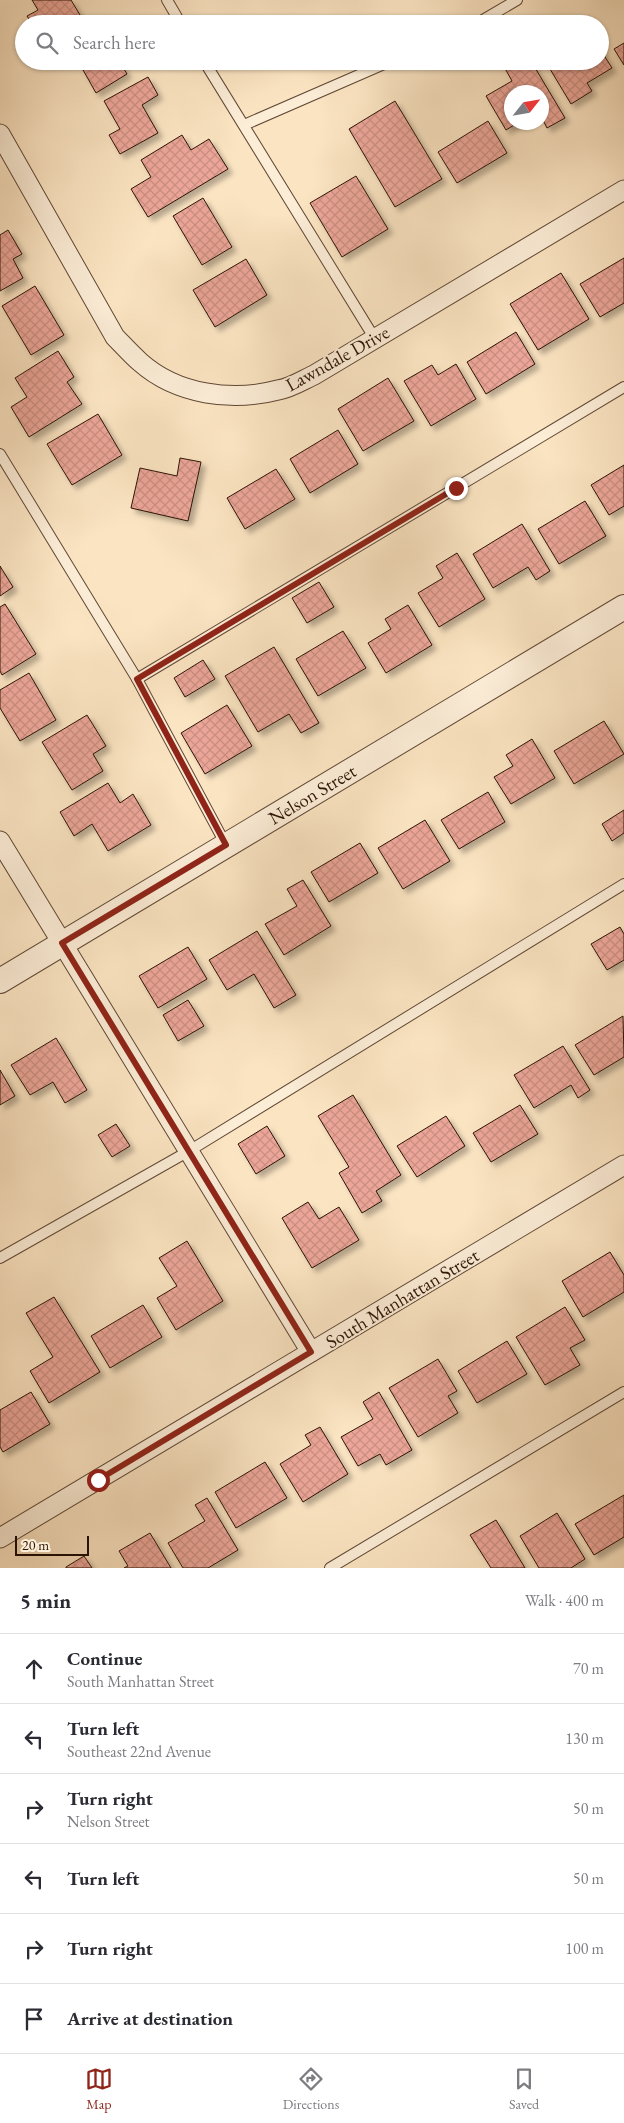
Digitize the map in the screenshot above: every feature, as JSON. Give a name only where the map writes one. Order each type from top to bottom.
[{"type":"street","name":"Lawndale Drive","points":[[0,134],[115,337],[141,363],[172,382],[207,394],[244,396],[280,390],[314,375],[624,190]]},
{"type":"street","name":"Nelson Street","points":[[0,981],[624,607]]},
{"type":"street","points":[[0,841],[311,1352]]},
{"type":"street","name":"South Manhattan Street","points":[[0,1538],[624,1165]]},
{"type":"lane","points":[[167,0],[176,15]]},
{"type":"lane","points":[[491,15],[517,0]]},
{"type":"lane","points":[[210,70],[375,339]]},
{"type":"lane","points":[[244,125],[370,70]]},
{"type":"lane","points":[[137,679],[624,387]]},
{"type":"lane","points":[[0,454],[137,679],[226,845]]},
{"type":"lane","points":[[0,1258],[189,1151],[624,884]]},
{"type":"lane","points":[[330,1568],[624,1392]]},
{"type":"building","points":[[32,0],[71,0],[80,15],[29,15],[38,10]]},
{"type":"building","points":[[624,43],[624,65],[614,49]]},
{"type":"building","points":[[83,70],[125,70],[127,74],[96,93]]},
{"type":"building","points":[[506,70],[536,70],[545,85],[505,85],[512,81]]},
{"type":"building","points":[[551,70],[609,70],[587,83],[592,91],[571,104]]},
{"type":"building","points":[[148,77],[158,95],[142,105],[158,133],[120,154],[109,135],[120,129],[104,101]]},
{"type":"building","points":[[504,86],[504,127],[486,96]]},
{"type":"building","points":[[549,91],[565,118],[549,127]]},
{"type":"building","points":[[395,101],[442,179],[395,207],[349,129]]},
{"type":"building","points":[[488,121],[507,153],[457,183],[438,152]]},
{"type":"building","points":[[182,135],[191,150],[209,139],[228,169],[148,217],[131,189],[151,177],[141,160]]},
{"type":"building","points":[[356,176],[388,229],[342,257],[310,203]]},
{"type":"building","points":[[203,198],[232,247],[202,265],[173,216]]},
{"type":"building","points":[[8,230],[22,254],[13,259],[23,278],[0,291],[0,235]]},
{"type":"building","points":[[624,258],[624,303],[600,317],[580,284]]},
{"type":"building","points":[[246,259],[267,295],[215,327],[193,290]]},
{"type":"building","points":[[561,273],[589,319],[538,350],[510,304]]},
{"type":"building","points":[[35,286],[64,335],[31,355],[2,306]]},
{"type":"building","points":[[516,332],[535,364],[486,394],[467,362]]},
{"type":"building","points":[[58,351],[74,377],[67,382],[82,404],[29,437],[11,407],[27,397],[15,378]]},
{"type":"building","points":[[456,364],[476,399],[431,426],[404,381],[432,365],[438,375]]},
{"type":"building","points":[[388,378],[414,421],[363,451],[338,409]]},
{"type":"building","points":[[98,414],[122,455],[72,485],[47,444]]},
{"type":"building","points":[[338,430],[358,464],[310,493],[290,459]]},
{"type":"building","points":[[180,458],[201,462],[188,521],[131,508],[140,468],[177,476]]},
{"type":"building","points":[[624,465],[624,506],[609,515],[591,485]]},
{"type":"building","points":[[276,469],[295,499],[245,529],[227,498]]},
{"type":"building","points":[[585,501],[606,536],[559,564],[538,529]]},
{"type":"building","points":[[522,524],[550,571],[536,580],[528,567],[493,588],[473,554]]},
{"type":"building","points":[[457,553],[485,599],[439,627],[418,593],[443,578],[436,566]]},
{"type":"building","points":[[0,566],[13,587],[0,596]]},
{"type":"building","points":[[319,582],[334,607],[307,623],[292,598]]},
{"type":"building","points":[[5,604],[36,654],[2,675],[0,671],[0,607]]},
{"type":"building","points":[[408,605],[432,645],[386,673],[368,643],[391,629],[385,619]]},
{"type":"building","points":[[343,631],[366,668],[318,696],[296,659]]},
{"type":"building","points":[[274,647],[319,723],[301,733],[289,714],[258,732],[225,676]]},
{"type":"building","points":[[203,660],[215,679],[185,697],[174,678]]},
{"type":"building","points":[[29,673],[56,720],[20,741],[0,708],[0,690]]},
{"type":"building","points":[[227,705],[252,746],[205,774],[181,733]]},
{"type":"building","points":[[87,715],[106,746],[93,754],[103,771],[72,790],[42,742]]},
{"type":"building","points":[[604,721],[624,754],[574,784],[554,751]]},
{"type":"building","points":[[532,739],[555,778],[511,804],[494,777],[513,766],[506,755]]},
{"type":"building","points":[[108,783],[120,803],[133,794],[151,825],[108,851],[92,824],[74,836],[60,812]]},
{"type":"building","points":[[488,792],[505,822],[459,849],[441,820]]},
{"type":"building","points":[[624,810],[624,833],[612,841],[602,824]]},
{"type":"building","points":[[425,820],[450,861],[403,889],[378,848]]},
{"type":"building","points":[[360,843],[378,873],[329,902],[311,872]]},
{"type":"building","points":[[303,880],[331,926],[284,955],[265,924],[297,906],[287,889]]},
{"type":"building","points":[[620,927],[624,934],[624,960],[607,970],[591,944]]},
{"type":"building","points":[[257,931],[296,995],[274,1008],[254,974],[227,990],[209,960]]},
{"type":"building","points":[[188,947],[207,979],[158,1008],[139,976]]},
{"type":"building","points":[[188,1000],[204,1026],[178,1041],[163,1015]]},
{"type":"building","points":[[623,1016],[624,1057],[594,1075],[575,1045]]},
{"type":"building","points":[[56,1038],[87,1090],[65,1103],[53,1082],[30,1095],[11,1065]]},
{"type":"building","points":[[563,1046],[590,1090],[578,1098],[571,1085],[534,1108],[514,1075]]},
{"type":"building","points":[[0,1070],[15,1096],[0,1105]]},
{"type":"building","points":[[353,1095],[401,1175],[376,1191],[382,1201],[362,1213],[339,1173],[349,1167],[318,1116]]},
{"type":"building","points":[[520,1105],[538,1134],[491,1162],[473,1133]]},
{"type":"building","points":[[446,1116],[465,1146],[417,1177],[397,1146]]},
{"type":"building","points":[[116,1124],[130,1146],[112,1157],[98,1135]]},
{"type":"building","points":[[267,1126],[285,1156],[256,1174],[238,1144]]},
{"type":"building","points":[[308,1202],[319,1219],[339,1207],[359,1240],[312,1268],[282,1218]]},
{"type":"building","points":[[187,1241],[223,1301],[176,1330],[157,1298],[177,1286],[159,1258]]},
{"type":"building","points":[[610,1252],[624,1275],[624,1292],[583,1317],[562,1281]]},
{"type":"building","points":[[54,1297],[100,1372],[49,1403],[30,1371],[53,1357],[26,1313]]},
{"type":"building","points":[[143,1305],[162,1337],[110,1368],[91,1336]]},
{"type":"building","points":[[565,1307],[585,1340],[570,1348],[580,1365],[545,1385],[516,1337]]},
{"type":"building","points":[[507,1341],[527,1374],[477,1403],[458,1371]]},
{"type":"building","points":[[438,1359],[457,1391],[448,1396],[458,1413],[418,1437],[389,1388]]},
{"type":"building","points":[[31,1392],[50,1424],[3,1452],[0,1447],[0,1410]]},
{"type":"building","points":[[379,1392],[412,1450],[386,1465],[380,1454],[358,1466],[341,1437],[373,1419],[363,1402]]},
{"type":"building","points":[[320,1427],[348,1474],[303,1502],[280,1464],[311,1445],[305,1435]]},
{"type":"building","points":[[265,1462],[287,1498],[236,1528],[215,1492]]},
{"type":"building","points":[[624,1495],[624,1537],[594,1555],[575,1524]]},
{"type":"building","points":[[207,1498],[238,1550],[208,1568],[183,1568],[168,1543],[205,1521],[195,1505]]},
{"type":"building","points":[[557,1513],[585,1559],[571,1568],[539,1568],[520,1536]]},
{"type":"building","points":[[496,1520],[525,1568],[491,1568],[470,1535]]},
{"type":"building","points":[[150,1533],[171,1568],[124,1568],[128,1566],[119,1551]]},
{"type":"building","points":[[84,1556],[92,1568],[66,1568],[66,1567]]},
{"type":"route","points":[[98,1480],[311,1352],[62,943],[226,845],[137,679],[456,488]]}]
